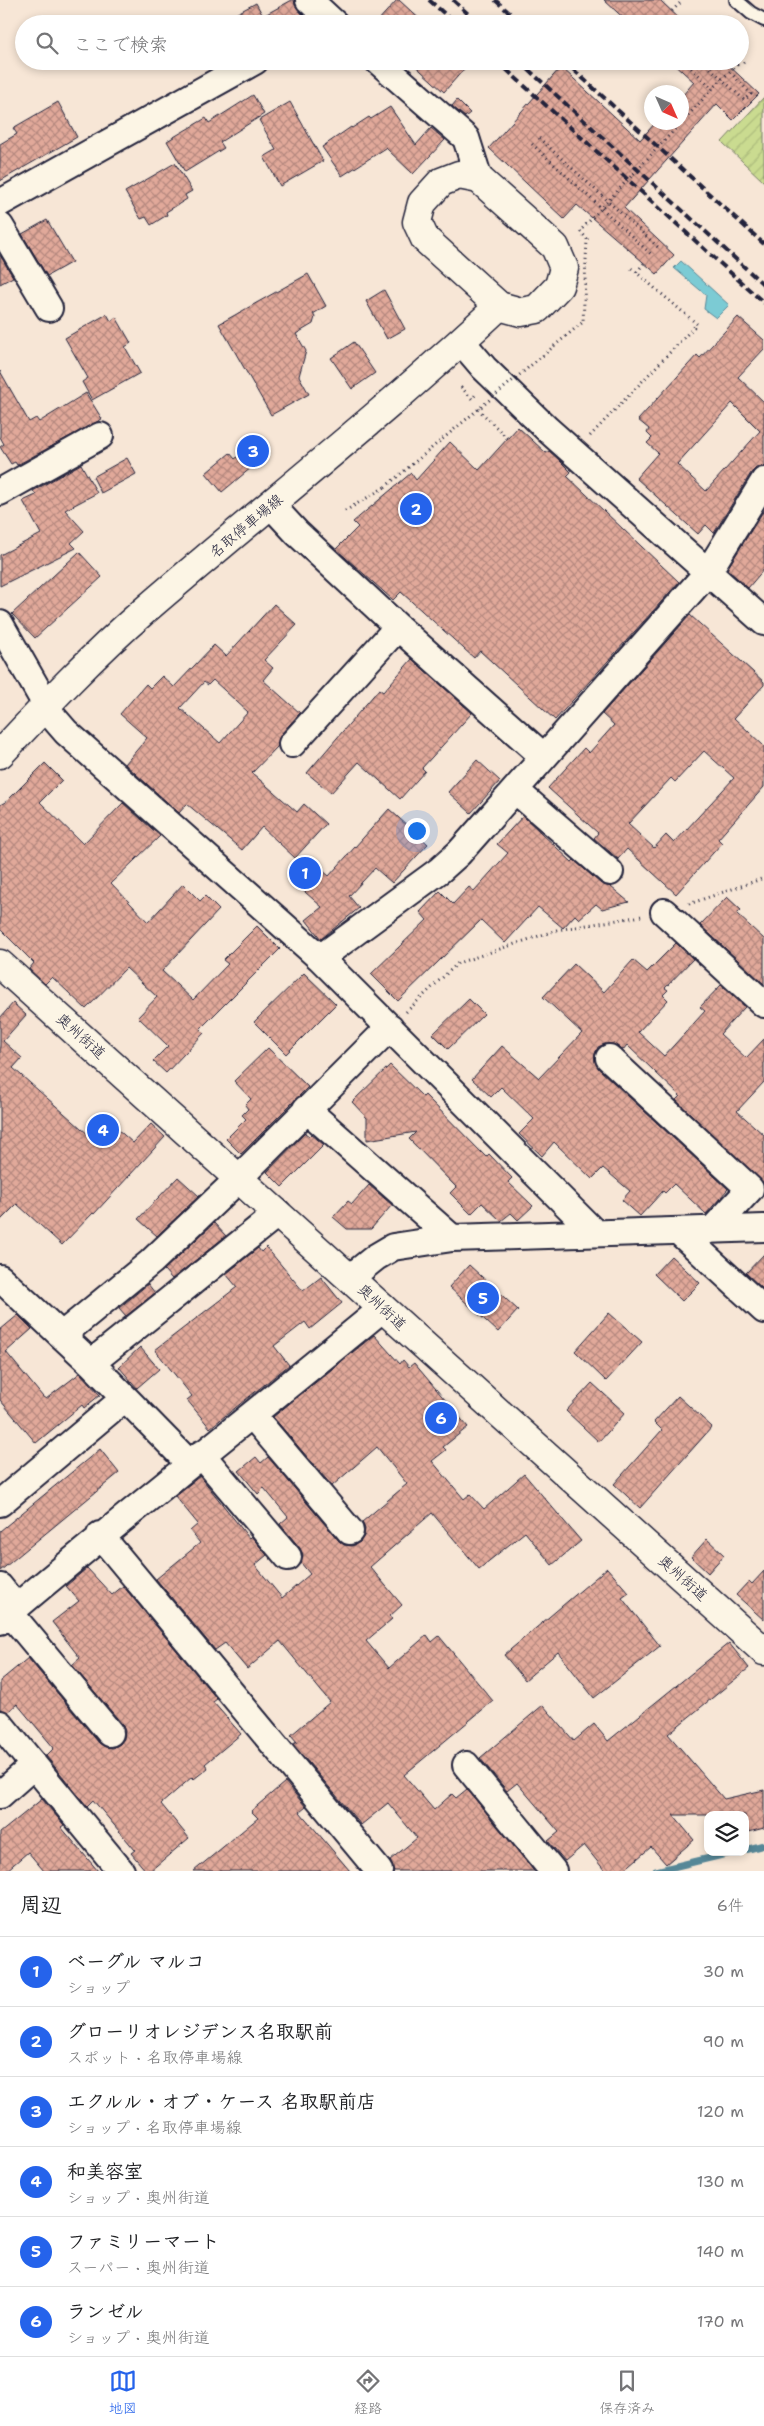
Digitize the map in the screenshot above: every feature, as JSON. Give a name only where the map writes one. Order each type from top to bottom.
[{"type":"main road","points":[[460,175],[479,178],[556,247],[564,268],[559,286],[536,309],[521,312],[499,306],[425,239],[417,222],[422,203],[441,182],[460,175]]},
{"type":"main road","name":"名取停車場線","points":[[0,754],[47,705],[143,612],[271,505],[499,306]]},
{"type":"main road","name":"奥州街道","points":[[0,964],[764,1651]]},
{"type":"street","points":[[309,0],[323,15]]},
{"type":"street","points":[[0,203],[239,70]]},
{"type":"street","points":[[388,70],[466,138],[479,178]]},
{"type":"street","points":[[0,226],[50,308]]},
{"type":"street","points":[[461,341],[484,368],[574,453],[708,572],[763,618]]},
{"type":"street","points":[[0,492],[100,436]]},
{"type":"street","points":[[320,958],[440,870],[459,853],[708,572],[764,481]]},
{"type":"street","points":[[271,505],[297,533],[398,627],[544,757]]},
{"type":"street","points":[[0,624],[53,717],[66,732],[320,958],[594,1234]]},
{"type":"street","points":[[292,744],[398,627]]},
{"type":"street","points":[[515,790],[610,872]]},
{"type":"street","points":[[664,912],[764,1004]]},
{"type":"street","points":[[62,1335],[151,1262],[239,1178],[390,1027]]},
{"type":"street","points":[[609,1058],[750,1189],[712,1230]]},
{"type":"street","points":[[306,1109],[452,1238]]},
{"type":"street","points":[[91,1363],[278,1213]]},
{"type":"street","points":[[350,1278],[376,1257],[393,1247],[452,1238],[763,1229]]},
{"type":"street","points":[[678,1231],[764,1310]]},
{"type":"street","points":[[0,1278],[62,1335],[125,1398],[195,1459],[288,1557]]},
{"type":"street","points":[[9,1614],[100,1535],[383,1308]]},
{"type":"street","points":[[0,1504],[125,1398]]},
{"type":"street","points":[[252,1415],[350,1531]]},
{"type":"street","points":[[100,1535],[379,1871]]},
{"type":"street","points":[[0,1587],[9,1614],[110,1733]]},
{"type":"street","points":[[0,1724],[121,1871]]},
{"type":"street","points":[[0,1795],[34,1765]]},
{"type":"street","points":[[466,1765],[553,1871]]},
{"type":"lane","points":[[736,0],[751,13],[764,20]]},
{"type":"path","points":[[672,11],[682,1]]},
{"type":"path","points":[[694,70],[713,89]]},
{"type":"path","points":[[712,70],[744,100],[751,94],[732,74]]},
{"type":"path","points":[[345,511],[385,486],[583,322],[587,239],[580,231],[731,70]]},
{"type":"path","points":[[538,138],[659,248]]},
{"type":"path","points":[[532,144],[652,254]]},
{"type":"path","points":[[637,272],[644,263]]},
{"type":"path","points":[[574,453],[697,324],[631,268]]},
{"type":"path","points":[[461,387],[472,399],[480,390]]},
{"type":"path","points":[[478,409],[508,439]]},
{"type":"path","points":[[390,1027],[458,963],[557,930],[664,912],[764,878]]},
{"type":"green space","points":[[764,97],[764,182],[722,142]]},
{"type":"water","points":[[681,261],[729,305],[716,318],[704,309],[706,295],[674,268]]},
{"type":"building","points":[[294,0],[295,5],[303,15],[265,15]]},
{"type":"building","points":[[399,0],[415,15],[383,15]]},
{"type":"building","points":[[604,0],[660,0],[676,15],[620,15]]},
{"type":"building","points":[[256,3],[262,15],[234,15]]},
{"type":"building","points":[[420,70],[463,70],[444,92]]},
{"type":"building","points":[[558,70],[564,70],[640,140],[649,130],[689,130],[689,88],[694,82],[681,70],[734,70],[759,94],[733,120],[717,104],[624,208],[674,255],[657,274],[577,205],[564,219],[489,148]]},
{"type":"building","points":[[253,95],[264,114],[220,142],[224,148],[185,172],[167,141],[206,118],[209,123]]},
{"type":"building","points":[[457,100],[470,113],[465,117],[452,106]]},
{"type":"building","points":[[58,102],[77,137],[0,181],[0,144],[17,134],[13,128]]},
{"type":"building","points":[[290,102],[323,161],[280,186],[264,157],[276,150],[259,120]]},
{"type":"building","points":[[390,107],[416,145],[431,128],[445,140],[413,174],[386,148],[342,176],[322,147],[351,127],[369,117],[371,119]]},
{"type":"building","points":[[175,163],[192,191],[185,195],[187,199],[166,212],[167,215],[151,225],[146,217],[141,219],[125,192]]},
{"type":"building","points":[[47,220],[72,262],[47,276],[22,234]]},
{"type":"building","points":[[0,255],[13,277],[0,284]]},
{"type":"building","points":[[308,274],[326,306],[313,314],[315,317],[313,324],[296,334],[306,351],[299,376],[309,394],[271,415],[219,324]]},
{"type":"building","points":[[384,290],[405,329],[387,339],[366,301]]},
{"type":"building","points":[[107,314],[111,321],[116,317],[131,343],[125,347],[140,373],[92,400],[82,382],[88,378],[65,338]]},
{"type":"building","points":[[738,317],[764,340],[764,349],[738,377],[764,402],[764,466],[756,468],[751,473],[714,533],[706,525],[698,534],[636,478],[658,453],[647,443],[652,438],[647,433],[649,429],[638,420],[697,355],[700,358]],"holes":[[[732,403],[760,431],[706,491],[677,464]]]},
{"type":"building","points":[[354,342],[375,373],[352,389],[331,358]]},
{"type":"building","points":[[0,371],[29,422],[36,418],[39,422],[86,393],[102,419],[17,465],[15,462],[11,464],[0,447],[4,444],[0,437]]},
{"type":"building","points":[[518,427],[546,453],[549,451],[559,460],[571,472],[567,476],[679,582],[555,720],[480,651],[474,658],[401,592],[393,600],[336,549],[358,527],[353,522],[411,473],[416,480],[450,442],[479,470]]},
{"type":"building","points":[[258,440],[269,453],[222,492],[206,473],[230,453],[235,459]]},
{"type":"building","points":[[127,458],[136,474],[101,493],[93,477]]},
{"type":"building","points":[[81,464],[97,493],[65,510],[84,531],[71,543],[76,548],[0,586],[0,555],[41,534],[23,501],[36,495],[33,491]]},
{"type":"building","points":[[764,510],[764,569],[748,588],[727,569]]},
{"type":"building","points":[[79,552],[102,577],[35,638],[12,614]]},
{"type":"building","points":[[274,604],[297,625],[264,660],[273,668],[263,680],[300,713],[281,734],[278,746],[252,773],[297,812],[304,804],[326,824],[295,858],[262,827],[242,850],[187,804],[179,813],[125,764],[147,738],[120,714],[146,684],[150,688],[162,676],[174,687],[214,645],[226,656]],"holes":[[[213,680],[248,712],[220,743],[180,708],[204,682],[208,685]]]},
{"type":"building","points":[[690,615],[764,682],[764,685],[734,718],[764,746],[764,787],[718,839],[722,843],[676,894],[627,849],[618,859],[594,838],[598,833],[548,788],[584,748],[589,753],[614,725],[602,714]],"holes":[[[704,751],[734,778],[674,843],[666,835],[654,848],[628,824],[671,778],[675,782]]]},
{"type":"building","points":[[412,659],[472,713],[422,768],[425,771],[400,799],[359,762],[331,793],[307,773],[379,689],[383,692]]},
{"type":"building","points":[[477,760],[500,781],[471,813],[448,792]]},
{"type":"building","points":[[45,763],[62,780],[40,802],[83,844],[123,803],[160,836],[111,883],[148,922],[183,884],[200,901],[205,896],[219,910],[162,971],[193,1000],[228,964],[223,960],[257,926],[280,949],[200,1029],[204,1033],[166,1073],[153,1061],[168,1046],[138,1017],[157,997],[126,968],[86,1009],[52,977],[45,984],[29,969],[34,963],[0,929],[0,805],[7,801]]},
{"type":"building","points":[[389,809],[428,844],[392,883],[375,868],[349,896],[359,908],[321,939],[306,920],[322,907],[289,878],[307,857],[329,876]]},
{"type":"building","points":[[523,816],[572,862],[574,860],[601,884],[611,887],[629,902],[602,909],[596,904],[579,919],[575,915],[563,928],[538,907],[505,943],[481,920],[398,1001],[371,974],[427,920],[420,912],[440,891],[453,904],[469,887],[474,891],[508,853],[497,844]]},
{"type":"building","points":[[727,897],[741,910],[737,914],[764,939],[764,984],[700,925]]},
{"type":"building","points":[[676,943],[693,959],[665,988],[668,990],[663,995],[668,1000],[638,1032],[664,1056],[705,1011],[700,1007],[721,985],[745,1007],[720,1034],[746,1058],[764,1039],[764,1082],[737,1111],[764,1135],[764,1184],[676,1100],[680,1096],[627,1045],[623,1050],[613,1044],[605,1044],[598,1047],[595,1054],[595,1062],[599,1069],[728,1189],[706,1214],[674,1184],[665,1193],[663,1191],[640,1216],[622,1200],[630,1191],[603,1168],[592,1179],[554,1142],[542,1156],[519,1134],[534,1119],[501,1087],[491,1097],[472,1079],[502,1046],[539,1078],[582,1033],[543,997],[574,964],[604,992],[633,960],[647,972]]},
{"type":"building","points":[[304,973],[336,1004],[286,1054],[254,1022]]},
{"type":"building","points":[[469,999],[484,1014],[448,1049],[433,1034]]},
{"type":"building","points":[[13,1003],[26,1015],[3,1041],[22,1058],[13,1068],[90,1136],[106,1119],[133,1143],[151,1124],[165,1137],[94,1214],[62,1245],[17,1204],[0,1221],[0,1018]]},
{"type":"building","points":[[268,1048],[308,1087],[241,1154],[226,1139],[246,1119],[242,1115],[248,1109],[245,1105],[251,1099],[234,1081]]},
{"type":"building","points":[[390,1065],[423,1097],[425,1095],[486,1157],[489,1154],[512,1178],[508,1182],[533,1206],[518,1220],[511,1213],[501,1221],[482,1203],[471,1214],[450,1193],[456,1187],[409,1139],[416,1132],[367,1140],[367,1118],[352,1102]]},
{"type":"building","points":[[305,1133],[309,1136],[311,1134],[324,1145],[282,1187],[267,1172]]},
{"type":"building","points":[[178,1177],[199,1196],[157,1236],[138,1219]]},
{"type":"building","points":[[369,1185],[392,1205],[371,1229],[347,1229],[333,1217],[348,1201],[352,1204]]},
{"type":"building","points":[[214,1223],[226,1236],[172,1279],[164,1270]]},
{"type":"building","points":[[266,1247],[303,1291],[321,1277],[342,1303],[310,1329],[305,1322],[274,1346],[289,1365],[210,1428],[187,1400],[192,1396],[155,1350],[237,1287],[226,1274],[258,1248],[261,1252]]},
{"type":"building","points":[[764,1254],[764,1290],[746,1273]]},
{"type":"building","points":[[671,1256],[700,1283],[682,1301],[654,1274]]},
{"type":"building","points":[[469,1265],[518,1310],[498,1332],[449,1287]]},
{"type":"building","points":[[148,1284],[155,1293],[126,1316],[119,1308]]},
{"type":"building","points":[[609,1313],[642,1342],[606,1381],[575,1351]]},
{"type":"building","points":[[18,1315],[32,1329],[6,1352],[43,1397],[46,1399],[80,1373],[100,1395],[84,1408],[82,1405],[36,1443],[0,1400],[0,1330]]},
{"type":"building","points":[[374,1335],[400,1364],[403,1360],[409,1367],[414,1363],[468,1427],[443,1447],[446,1450],[432,1461],[464,1499],[470,1494],[484,1509],[524,1474],[581,1541],[552,1565],[525,1532],[479,1569],[432,1513],[370,1567],[402,1605],[390,1616],[392,1619],[366,1641],[389,1668],[427,1635],[432,1642],[439,1636],[493,1701],[404,1775],[434,1810],[452,1794],[456,1798],[467,1789],[534,1871],[394,1871],[390,1860],[417,1838],[388,1803],[361,1825],[293,1744],[297,1742],[291,1735],[330,1702],[280,1641],[247,1669],[225,1643],[215,1650],[156,1579],[200,1543],[190,1531],[198,1524],[175,1496],[200,1476],[249,1538],[251,1536],[267,1555],[255,1565],[282,1598],[310,1574],[301,1563],[303,1555],[300,1548],[280,1524],[288,1517],[264,1488],[258,1494],[239,1471],[256,1457],[261,1463],[268,1457],[339,1541],[344,1545],[352,1546],[360,1542],[364,1536],[365,1529],[362,1522],[407,1484],[377,1447],[332,1486],[273,1417]]},
{"type":"building","points":[[140,1347],[159,1369],[137,1388],[119,1367]]},
{"type":"building","points":[[592,1383],[625,1413],[599,1442],[566,1411]]},
{"type":"building","points":[[678,1396],[712,1427],[640,1508],[614,1484],[662,1430],[654,1422]]},
{"type":"building","points":[[100,1449],[119,1473],[0,1571],[0,1531]]},
{"type":"building","points":[[707,1539],[724,1555],[708,1573],[691,1557]]},
{"type":"building","points":[[87,1568],[112,1595],[123,1586],[217,1699],[213,1702],[241,1734],[205,1764],[208,1768],[194,1779],[192,1777],[161,1804],[189,1838],[150,1871],[146,1871],[131,1853],[135,1850],[93,1800],[87,1806],[46,1756],[54,1748],[17,1704],[8,1712],[0,1709],[0,1681],[28,1658],[99,1743],[105,1747],[113,1748],[124,1739],[125,1731],[122,1724],[72,1665],[80,1658],[52,1622],[79,1601],[66,1586]]},
{"type":"building","points":[[607,1568],[629,1593],[622,1598],[660,1646],[594,1698],[558,1652],[525,1680],[504,1655]]},
{"type":"building","points":[[764,1571],[764,1620],[736,1595],[749,1581],[752,1584]]},
{"type":"building","points":[[729,1643],[749,1668],[668,1734],[724,1799],[764,1790],[764,1828],[749,1832],[749,1811],[704,1811],[704,1815],[673,1815],[694,1840],[666,1864],[651,1847],[623,1871],[605,1871],[584,1845],[565,1861],[548,1841],[559,1832],[517,1783],[507,1791],[480,1758],[543,1705],[574,1741],[594,1724],[608,1741]]},
{"type":"building","points":[[285,1782],[306,1807],[300,1812],[350,1871],[194,1871],[258,1818],[251,1811]]},
{"type":"building","points":[[42,1799],[64,1825],[61,1827],[98,1871],[44,1871],[28,1852],[6,1871],[0,1871],[0,1833]]},
{"type":"waterway","points":[[749,1849],[764,1845]]},
{"type":"waterway","points":[[656,1871],[718,1856]]},
{"type":"railway","points":[[429,0],[446,15]]},
{"type":"railway","points":[[453,0],[469,15]]},
{"type":"railway","points":[[495,0],[512,15]]},
{"type":"railway","points":[[507,70],[764,303]]},
{"type":"railway","points":[[529,70],[764,285]]},
{"type":"railway","points":[[574,70],[764,244]]},
{"type":"place","name":"エクルル・オブ・ケース 名取駅前店","points":[[253,451]]},
{"type":"place","name":"グローリオレジデンス名取駅前","points":[[416,509]]},
{"type":"place","name":"ベーグル マルコ","points":[[305,873]]},
{"type":"place","name":"和美容室","points":[[103,1130]]},
{"type":"place","name":"ファミリーマート","points":[[483,1298]]},
{"type":"place","name":"ランゼル","points":[[441,1418]]}]
